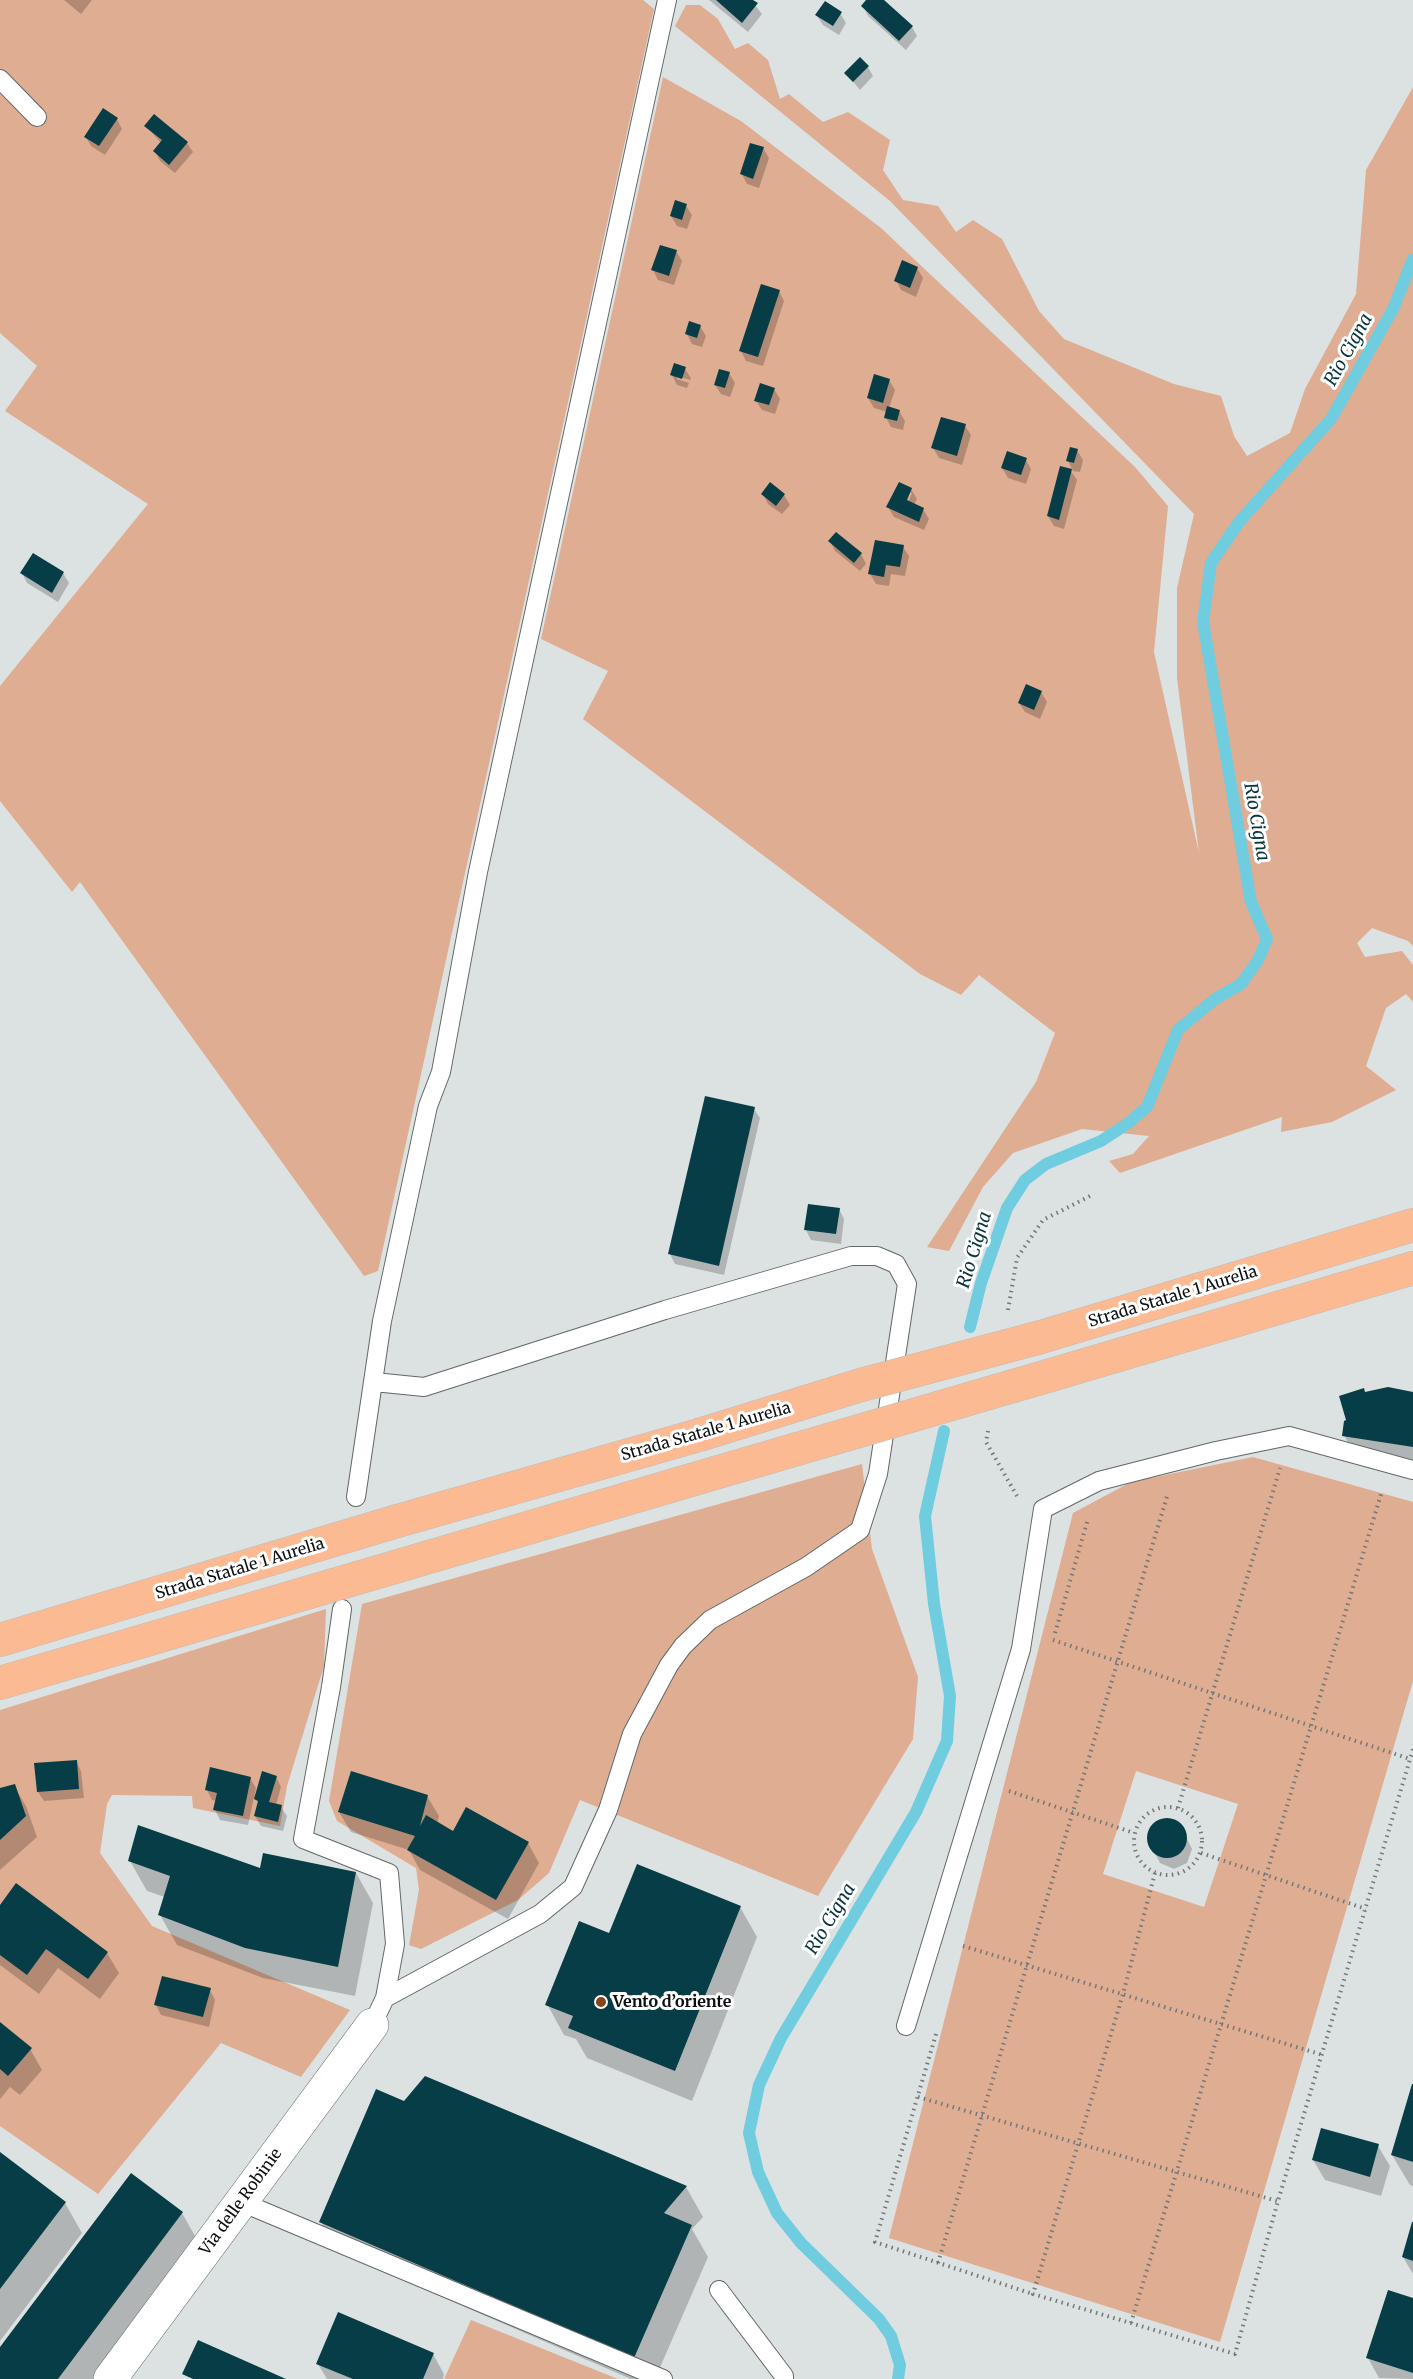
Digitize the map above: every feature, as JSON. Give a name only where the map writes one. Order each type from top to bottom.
[{"type":"highway","name":"Strada Statale 1 Aurelia","points":[[0,1640],[146,1599],[394,1522],[699,1435],[861,1385],[1041,1336],[1413,1226]]},
{"type":"highway","points":[[0,1683],[1413,1268]]},
{"type":"street","name":"Via delle Robinie","points":[[110,2379],[378,2011]]},
{"type":"lane","points":[[356,1497],[382,1321],[428,1106],[441,1071],[478,872],[667,0]]},
{"type":"lane","points":[[0,79],[37,117]]},
{"type":"lane","points":[[374,1382],[424,1387],[665,1310],[851,1256],[877,1256],[896,1264],[907,1284],[878,1474],[860,1530],[806,1566],[710,1620],[683,1646],[669,1665],[632,1734],[608,1810],[573,1887],[540,1914],[378,2011]]},
{"type":"lane","points":[[906,2026],[1021,1649],[1043,1509],[1099,1481],[1178,1460],[1289,1436],[1413,1470]]},
{"type":"lane","points":[[342,1609],[332,1687],[303,1839],[389,1873],[395,1944],[378,2011]]},
{"type":"lane","points":[[241,2202],[663,2379]]},
{"type":"lane","points":[[720,2290],[784,2379]]},
{"type":"path","points":[[1008,1311],[1017,1258],[1043,1220],[1094,1194]]},
{"type":"path","points":[[989,1422],[986,1442],[1022,1504],[1043,1509]]},
{"type":"path","points":[[1178,1808],[1289,1436]]},
{"type":"path","points":[[938,2263],[1116,1661],[1178,1460]]},
{"type":"path","points":[[1131,2323],[1391,1463]]},
{"type":"path","points":[[1050,1650],[1099,1481]]},
{"type":"path","points":[[1053,1640],[1410,1760]]},
{"type":"path","points":[[937,2032],[875,2242],[1033,2294],[1235,2354],[1278,2201],[1413,1749]]},
{"type":"path","points":[[1005,1802],[1012,1780]]},
{"type":"path","points":[[1009,1791],[1134,1833]]},
{"type":"path","points":[[1159,1808],[1178,1808],[1194,1818],[1202,1834],[1201,1853],[1190,1868],[1173,1875],[1155,1873],[1142,1863],[1138,1856],[1134,1833],[1143,1817],[1159,1808]]},
{"type":"path","points":[[1201,1853],[1366,1909]]},
{"type":"path","points":[[1033,2294],[1123,1994],[1155,1873]]},
{"type":"path","points":[[959,1957],[966,1935]]},
{"type":"path","points":[[963,1946],[1323,2055]]},
{"type":"path","points":[[918,2097],[1278,2201]]},
{"type":"shaded area","points":[[0,0],[643,0],[654,9],[378,1271],[364,1276],[80,882],[72,892],[0,801],[0,686],[148,504],[5,411],[37,366],[0,333]]},
{"type":"shaded area","points":[[686,5],[700,5],[718,19],[735,49],[748,43],[768,60],[780,99],[789,94],[823,122],[848,112],[890,140],[883,170],[903,200],[938,206],[956,232],[973,220],[1002,239],[1039,311],[1064,339],[1174,384],[1221,396],[1234,436],[1247,456],[1290,433],[1305,389],[1356,294],[1366,170],[1413,87],[1413,946],[1408,941],[1372,928],[1357,943],[1365,957],[1402,951],[1413,965],[1413,1002],[1406,994],[1386,1008],[1366,1066],[1396,1090],[1332,1122],[1281,1132],[1282,1117],[1120,1173],[1109,1161],[1133,1154],[1149,1136],[1082,1129],[1013,1153],[983,1187],[949,1251],[927,1247],[1036,1082],[1055,1033],[979,975],[961,995],[920,974],[583,719],[608,671],[541,639],[663,77],[741,121],[881,228],[1135,467],[1168,506],[1154,652],[1199,853],[1177,678],[1177,588],[1194,514],[890,201],[675,26]]},
{"type":"shaded area","points":[[1253,1457],[1413,1502],[1413,1681],[1220,2342],[889,2238],[1073,1513],[1131,1482]],"holes":[[[1136,1771],[1238,1804],[1204,1907],[1103,1874]]]},
{"type":"shaded area","points":[[862,1464],[872,1549],[918,1677],[913,1739],[818,1896],[580,1800],[549,1873],[518,1900],[421,1949],[409,1945],[419,1890],[416,1868],[337,1821],[329,1801],[362,1604]]},
{"type":"shaded area","points":[[326,1609],[324,1666],[287,1786],[280,1826],[193,1808],[192,1796],[112,1795],[107,1804],[100,1853],[152,1926],[350,2010],[301,2077],[221,2043],[98,2194],[0,2126],[0,1710]]},
{"type":"shaded area","points":[[471,2320],[618,2379],[444,2379]]},
{"type":"building","points":[[716,0],[753,0],[758,3],[742,23]]},
{"type":"building","points":[[866,0],[884,0],[913,26],[899,41],[861,6]]},
{"type":"building","points":[[825,1],[842,12],[833,26],[815,15]]},
{"type":"building","points":[[860,57],[869,66],[853,82],[844,73]]},
{"type":"building","points":[[103,108],[118,118],[99,146],[84,137]]},
{"type":"building","points":[[154,114],[188,142],[169,165],[153,151],[162,140],[144,126]]},
{"type":"building","points":[[750,143],[764,147],[753,179],[740,174]]},
{"type":"building","points":[[675,200],[687,204],[682,220],[670,216]]},
{"type":"building","points":[[660,245],[677,250],[669,276],[651,270]]},
{"type":"building","points":[[902,260],[918,267],[910,288],[894,281]]},
{"type":"building","points":[[761,284],[780,290],[758,357],[739,351]]},
{"type":"building","points":[[689,321],[701,325],[697,338],[685,334]]},
{"type":"building","points":[[674,363],[686,367],[682,379],[670,375]]},
{"type":"building","points":[[719,369],[730,372],[725,388],[714,385]]},
{"type":"building","points":[[874,374],[890,379],[883,403],[867,398]]},
{"type":"building","points":[[760,383],[775,388],[769,405],[754,401]]},
{"type":"building","points":[[887,406],[900,410],[897,421],[884,418]]},
{"type":"building","points":[[941,417],[966,424],[957,456],[931,448]]},
{"type":"building","points":[[1070,447],[1078,449],[1074,463],[1066,461]]},
{"type":"building","points":[[1007,451],[1027,458],[1021,475],[1001,468]]},
{"type":"building","points":[[1060,466],[1072,469],[1059,520],[1047,516]]},
{"type":"building","points":[[770,482],[785,494],[776,506],[761,494]]},
{"type":"building","points":[[899,482],[912,488],[907,500],[924,508],[919,522],[886,507]]},
{"type":"building","points":[[836,532],[862,553],[854,563],[828,541]]},
{"type":"building","points":[[875,540],[904,545],[900,567],[886,565],[884,577],[868,574]]},
{"type":"building","points":[[33,553],[64,572],[52,593],[20,573]]},
{"type":"building","points":[[1026,684],[1042,691],[1034,710],[1018,703]]},
{"type":"building","points":[[705,1096],[755,1107],[719,1266],[668,1254]]},
{"type":"building","points":[[808,1204],[840,1208],[836,1234],[804,1230]]},
{"type":"building","points":[[1388,1387],[1413,1392],[1413,1447],[1342,1436],[1346,1420],[1339,1396],[1364,1388],[1365,1392]]},
{"type":"building","points":[[77,1760],[79,1789],[37,1792],[34,1763]]},
{"type":"building","points":[[210,1767],[251,1777],[243,1816],[213,1810],[217,1793],[205,1790]]},
{"type":"building","points":[[262,1771],[277,1776],[269,1802],[282,1805],[278,1822],[254,1816],[258,1801],[254,1799]]},
{"type":"building","points":[[351,1771],[428,1795],[420,1826],[426,1815],[453,1831],[466,1807],[529,1842],[496,1900],[407,1850],[415,1836],[338,1812]]},
{"type":"building","points":[[15,1784],[26,1816],[0,1840],[0,1788]]},
{"type":"building","points":[[1167,1818],[1181,1824],[1187,1838],[1181,1852],[1167,1858],[1153,1852],[1147,1838],[1153,1824]]},
{"type":"building","points":[[138,1825],[260,1868],[263,1853],[356,1872],[338,1967],[245,1948],[158,1915],[170,1876],[128,1861]]},
{"type":"building","points":[[637,1864],[741,1906],[675,2071],[568,2028],[573,2016],[545,2005],[579,1921],[609,1933]]},
{"type":"building","points":[[16,1883],[108,1952],[88,1979],[46,1949],[27,1975],[0,1955],[0,1905]]},
{"type":"building","points":[[162,1976],[211,1988],[203,2017],[154,2005]]},
{"type":"building","points":[[0,2022],[32,2048],[8,2076],[0,2069]]},
{"type":"building","points":[[425,2076],[687,2186],[664,2213],[692,2225],[634,2358],[319,2222],[376,2089],[404,2101]]},
{"type":"building","points":[[1413,2084],[1413,2162],[1391,2155]]},
{"type":"building","points":[[1321,2128],[1379,2144],[1370,2177],[1312,2160]]},
{"type":"building","points":[[0,2152],[66,2202],[0,2289]]},
{"type":"building","points":[[131,2173],[183,2212],[58,2379],[0,2379],[0,2347]]},
{"type":"building","points":[[1413,2222],[1413,2261],[1402,2257]]},
{"type":"building","points":[[1388,2290],[1413,2298],[1413,2373],[1366,2358]]},
{"type":"building","points":[[338,2312],[434,2353],[423,2379],[353,2379],[316,2364]]},
{"type":"building","points":[[198,2340],[286,2379],[193,2379],[182,2374]]},
{"type":"waterway","name":"Rio Cigna","points":[[970,1327],[981,1283],[1007,1208],[1025,1180],[1046,1164],[1101,1141],[1147,1107],[1178,1030],[1215,999],[1241,984],[1258,960],[1267,939],[1251,902],[1203,622],[1211,563],[1239,522],[1331,419],[1393,309],[1413,259]]},
{"type":"waterway","name":"Rio Cigna","points":[[898,2379],[900,2365],[891,2336],[879,2319],[801,2243],[777,2213],[758,2172],[749,2133],[759,2085],[781,2038],[916,1812],[947,1741],[950,1696],[934,1604],[925,1516],[944,1431]]},
{"type":"place","name":"Vento d’oriente","points":[[601,2002]]}]
